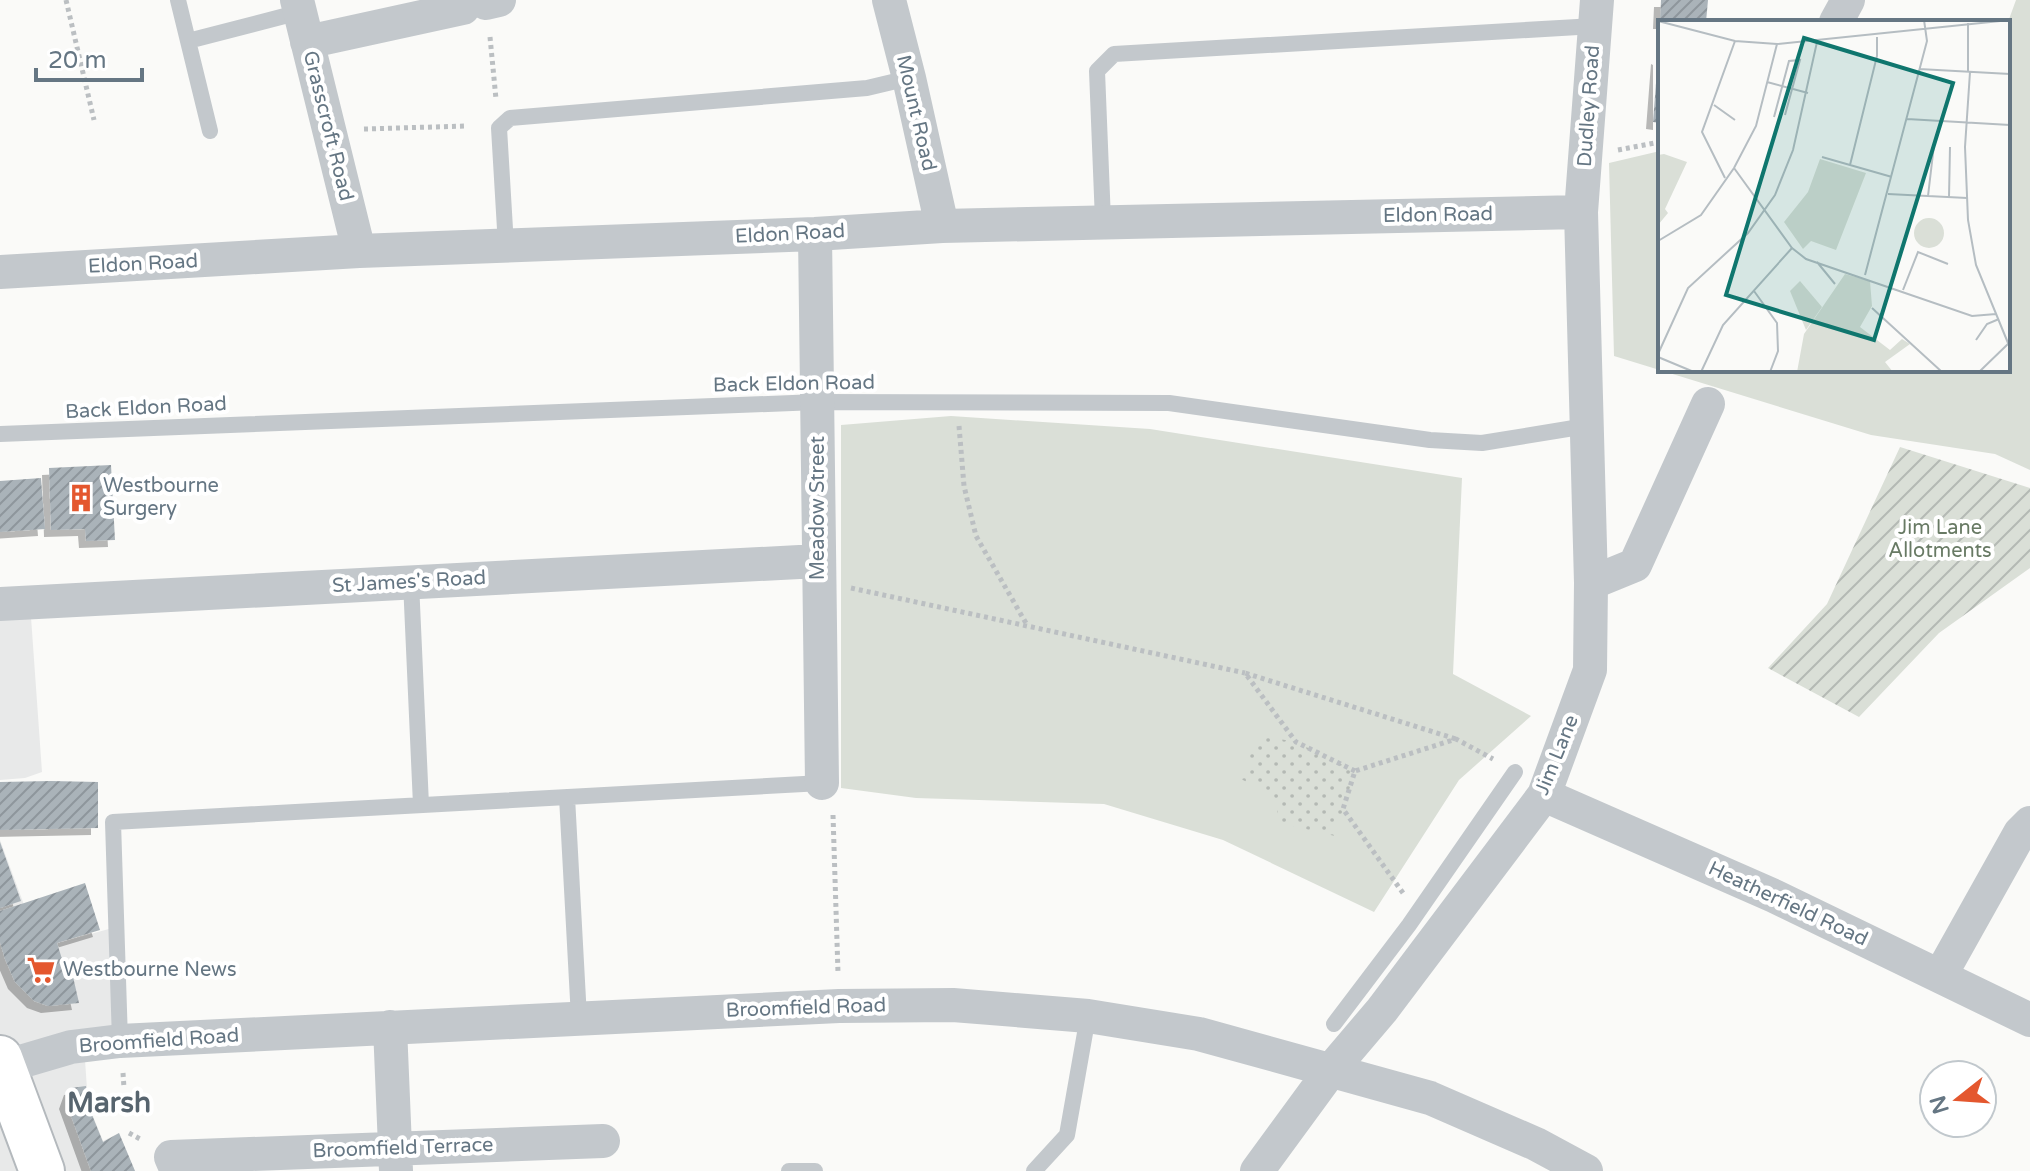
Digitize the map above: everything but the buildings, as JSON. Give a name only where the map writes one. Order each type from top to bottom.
[{"type":"highway","points":[[2,1063],[42,1171]]},
{"type":"street","name":"Mount Road","points":[[889,0],[942,226]]},
{"type":"street","points":[[1837,20],[1848,0]]},
{"type":"street","points":[[301,18],[484,3]]},
{"type":"street","name":"Dudley Road","points":[[1581,212],[1596,13]]},
{"type":"street","name":"Grasscroft Road","points":[[301,18],[359,251]]},
{"type":"street","name":"Eldon Road","points":[[0,272],[359,251],[815,234],[942,226],[1581,212]]},
{"type":"street","name":"Jim Lane","points":[[1257,1171],[1331,1070],[1382,1010],[1420,927],[1544,795],[1590,670],[1591,583],[1581,212]]},
{"type":"street","name":"Meadow Street","points":[[815,234],[822,783]]},
{"type":"street","points":[[1591,583],[1635,565],[1708,404]]},
{"type":"street","name":"St James's Road","points":[[0,604],[411,582],[818,571]]},
{"type":"street","name":"Heatherfield Road","points":[[1544,795],[1774,896],[2030,1020]]},
{"type":"street","points":[[1940,976],[2020,833],[2030,823]]},
{"type":"street","name":"Broomfield Road","points":[[2,1063],[71,1047],[120,1041],[839,1006],[953,1005],[1088,1016],[1199,1034],[1430,1098],[1536,1144],[1586,1171]]},
{"type":"street","points":[[390,1027],[395,1160]]},
{"type":"street","name":"Broomfield Terrace","points":[[177,1171],[171,1157],[395,1160],[603,1141]]},
{"type":"lane","points":[[178,0],[210,131]]},
{"type":"lane","points":[[1103,221],[1097,71],[1114,54],[1596,13]]},
{"type":"lane","points":[[188,41],[301,18]]},
{"type":"lane","points":[[506,246],[499,128],[510,118],[867,88],[909,78]]},
{"type":"lane","name":"Back Eldon Road","points":[[0,434],[817,402],[1169,403],[1430,440],[1482,443],[1586,426]]},
{"type":"lane","points":[[411,582],[421,805]]},
{"type":"lane","name":"Jim Lane","points":[[1334,1024],[1420,927],[1515,772]]},
{"type":"lane","points":[[120,1041],[113,822],[822,783]]},
{"type":"lane","points":[[567,797],[579,1018]]},
{"type":"lane","points":[[1034,1171],[1067,1135],[1088,1016]]},
{"type":"lane","points":[[789,1171],[815,1171]]},
{"type":"path","points":[[66,0],[94,120]]},
{"type":"path","points":[[484,3],[499,128]]},
{"type":"path","points":[[329,131],[467,126]]},
{"type":"path","points":[[957,402],[964,486],[976,536],[1027,626]]},
{"type":"path","points":[[818,571],[1027,626],[1245,673],[1456,739],[1515,772]]},
{"type":"path","points":[[1245,673],[1296,742],[1355,771],[1456,739]]},
{"type":"path","points":[[1355,771],[1343,809],[1420,927]]},
{"type":"path","points":[[822,783],[833,801],[839,1006]]},
{"type":"shaded area","points":[[30,603],[42,772],[25,778],[0,780],[0,604]]},
{"type":"shaded area","points":[[0,840],[40,948],[116,927],[120,1041],[84,1045],[88,1104],[103,1141],[119,1133],[135,1171],[0,1171]]},
{"type":"green space","points":[[2016,0],[2030,0],[2030,470],[1995,454],[1871,435],[1666,372],[2010,372],[2009,20]]},
{"type":"green space","points":[[1658,151],[1658,370],[1614,356],[1609,163]]},
{"type":"green space","points":[[951,416],[1150,429],[1462,478],[1453,674],[1531,716],[1459,780],[1374,912],[1223,840],[1104,804],[916,798],[841,788],[841,425]]},
{"type":"green space","name":"Jim Lane Allotments","points":[[1900,447],[2030,488],[2030,568],[1939,633],[1859,717],[1768,668],[1827,604]]},
{"type":"green space","points":[[1258,735],[1296,742],[1355,771],[1335,836],[1280,823],[1274,796],[1241,779]]},
{"type":"place","name":"Westbourne Surgery","points":[[81,498]]},
{"type":"place","name":"Westbourne News","points":[[41,970]]},
{"type":"district","name":"Marsh","points":[[109,1103]]}]
